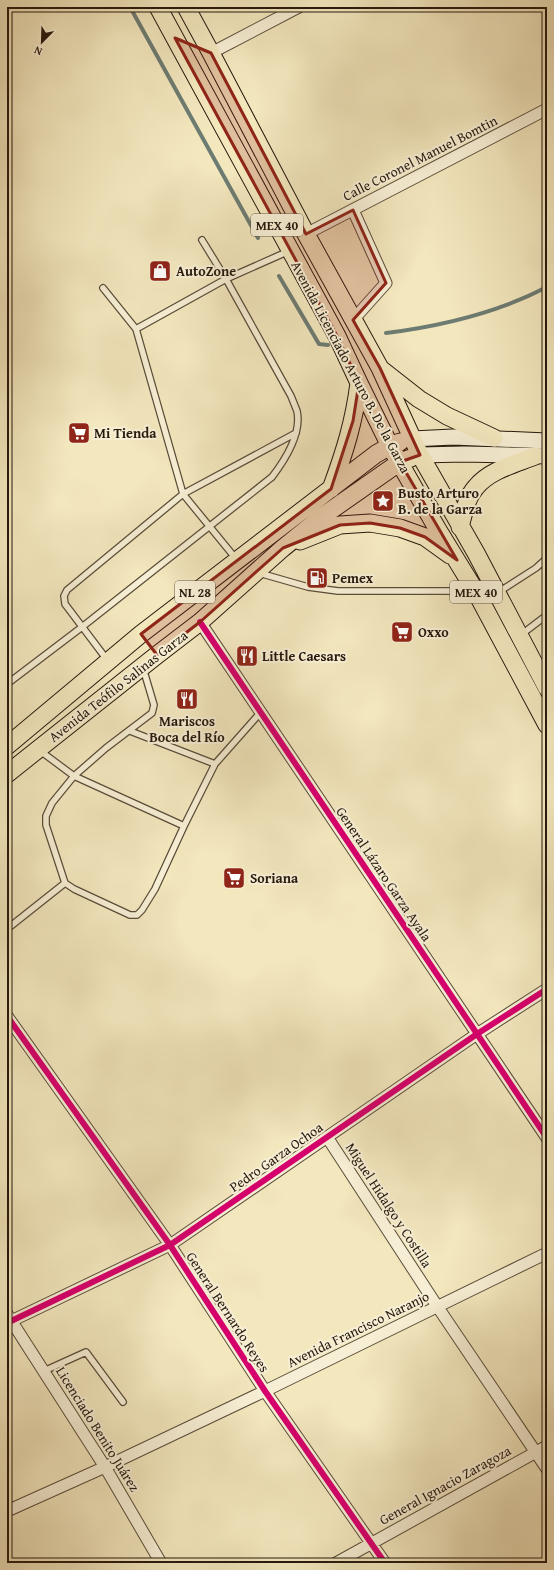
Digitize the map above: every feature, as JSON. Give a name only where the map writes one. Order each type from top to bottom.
[{"type":"main road","name":"Avenida Licenciado Arturo B. De la Garza","points":[[158,7],[337,336],[358,383],[390,446],[476,592],[547,725]]},
{"type":"main road","name":"Avenida Licenciado Arturo B. De la Garza","points":[[186,7],[296,212],[306,234],[380,368],[420,455],[476,552],[546,683]]},
{"type":"main road","points":[[175,38],[211,53],[209,99]]},
{"type":"main road","points":[[296,212],[290,251],[330,278]]},
{"type":"main road","points":[[380,368],[419,399],[447,416],[494,438]]},
{"type":"main road","points":[[331,488],[346,449],[353,421],[358,383]]},
{"type":"main road","points":[[412,439],[453,437],[547,441]]},
{"type":"main road","name":"Avenida Teófilo Salinas Garza","points":[[7,746],[141,634],[331,488],[390,446],[412,439]]},
{"type":"main road","points":[[420,455],[464,454],[541,456]]},
{"type":"main road","name":"Avenida Teófilo Salinas Garza","points":[[7,774],[200,622],[283,548],[320,518],[400,462],[420,455]]},
{"type":"main road","points":[[460,526],[467,502],[475,487],[488,476],[500,470],[541,456]]},
{"type":"main road","points":[[283,548],[340,525],[370,523],[400,528],[425,537],[457,560]]},
{"type":"main road","points":[[141,634],[157,655]]},
{"type":"street","points":[[211,53],[299,7]]},
{"type":"street","name":"Calle Coronel Manuel Bomtin","points":[[306,234],[547,109]]},
{"type":"street","points":[[353,210],[386,283],[353,320]]},
{"type":"street","name":"General Lázaro Garza Ayala","points":[[200,622],[547,1138]]},
{"type":"street","name":"Pedro Garza Ochoa","points":[[9,1319],[170,1245],[477,1034],[547,989]]},
{"type":"street","name":"General Bernardo Reyes","points":[[7,1016],[170,1245],[265,1391],[385,1563]]},
{"type":"street","name":"Miguel Hidalgo y Costilla","points":[[327,1137],[437,1306],[547,1469]]},
{"type":"street","name":"Avenida Francisco Naranjo","points":[[7,1511],[105,1467],[265,1391],[547,1253]]},
{"type":"street","name":"Licenciado Benito Juárez","points":[[9,1319],[44,1370],[105,1467],[160,1563]]},
{"type":"street","name":"General Ignacio Zaragoza","points":[[336,1563],[547,1446]]},
{"type":"lane","points":[[7,684],[82,627],[272,477],[280,466],[296,433],[296,410],[291,396],[226,279],[202,240]]},
{"type":"lane","points":[[136,329],[226,279],[290,251]]},
{"type":"lane","points":[[102,288],[136,329],[183,494],[237,560]]},
{"type":"lane","points":[[108,661],[65,604],[64,596],[67,590],[183,494],[296,433]]},
{"type":"lane","points":[[256,572],[308,587],[338,591],[497,593],[543,563],[547,558]]},
{"type":"lane","points":[[543,563],[547,570]]},
{"type":"lane","points":[[520,635],[547,615]]},
{"type":"lane","points":[[143,666],[154,705],[152,713],[106,748],[74,776],[52,803],[46,821],[64,883],[130,916],[137,915],[142,910],[155,889],[215,764],[261,712]]},
{"type":"lane","points":[[130,730],[215,764]]},
{"type":"lane","points":[[38,749],[74,776],[184,826]]},
{"type":"lane","points":[[7,928],[64,883]]},
{"type":"lane","points":[[44,1370],[86,1352],[123,1402]]},
{"type":"highlighted area","points":[[175,38],[211,53],[306,234],[353,210],[386,283],[353,320],[380,368],[420,455],[400,462],[457,560],[425,537],[400,528],[370,523],[340,525],[283,548],[200,622],[157,655],[141,634],[331,489],[353,421],[359,383],[337,336]]},
{"type":"waterway","points":[[130,7],[258,238]]},
{"type":"waterway","points":[[279,276],[319,344],[328,345]]},
{"type":"waterway","points":[[386,333],[428,327],[469,317],[509,304],[547,287]]},
{"type":"cycle path","points":[[200,622],[547,1138]]},
{"type":"cycle path","points":[[7,1323],[170,1245],[477,1034],[547,989]]},
{"type":"cycle path","points":[[7,1016],[170,1245],[265,1391],[385,1563]]},
{"type":"place","name":"AutoZone","points":[[160,271]]},
{"type":"place","name":"Mi Tienda","points":[[79,433]]},
{"type":"place","name":"Busto Arturo B. de la Garza","points":[[383,501]]},
{"type":"place","name":"Pemex","points":[[317,578]]},
{"type":"place","name":"Oxxo","points":[[402,632]]},
{"type":"place","name":"Little Caesars","points":[[247,656]]},
{"type":"place","name":"Mariscos Boca del Río","points":[[187,699]]},
{"type":"place","name":"Soriana","points":[[234,878]]}]
